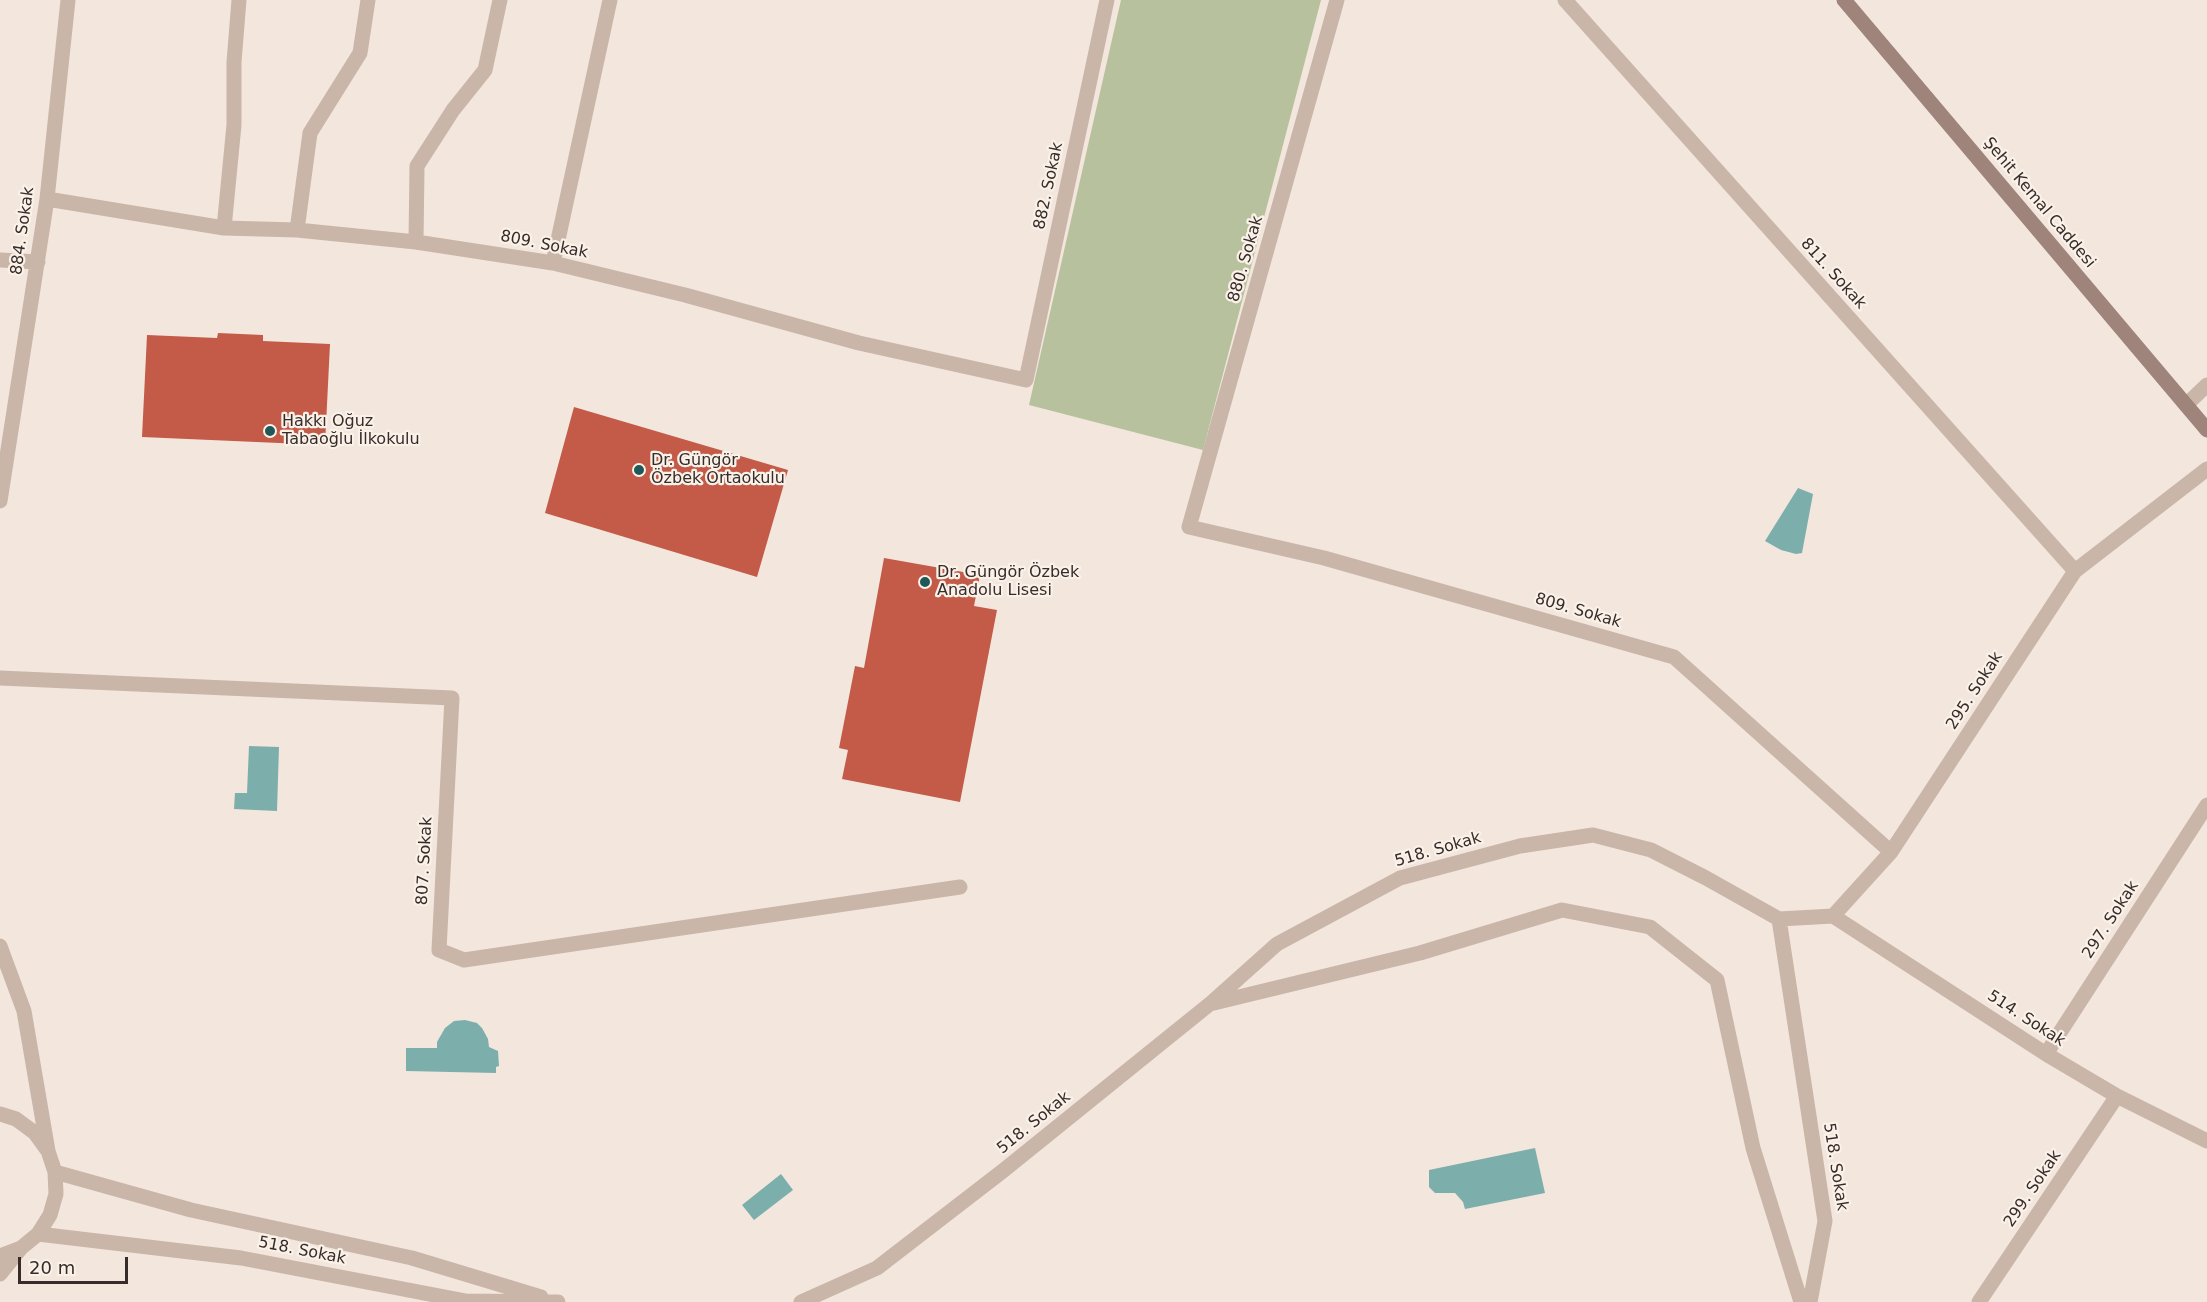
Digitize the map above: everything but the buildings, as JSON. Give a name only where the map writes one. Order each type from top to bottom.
[{"type":"main road","name":"Şehit Kemal Caddesi","points":[[1844,0],[2207,430]]},
{"type":"street","name":"884. Sokak","points":[[0,501],[47,199],[68,0]]},
{"type":"street","points":[[224,228],[234,125],[234,62],[239,0]]},
{"type":"street","points":[[297,230],[310,134],[360,53],[368,0]]},
{"type":"street","points":[[416,242],[417,165],[453,110],[485,70],[500,0]]},
{"type":"street","points":[[553,263],[610,0]]},
{"type":"street","name":"882. Sokak","points":[[1026,380],[1107,0]]},
{"type":"street","name":"880. Sokak","points":[[1189,527],[1338,0]]},
{"type":"street","name":"811. Sokak","points":[[1565,0],[2075,571]]},
{"type":"street","name":"809. Sokak","points":[[47,199],[224,228],[297,230],[416,242],[553,263],[859,343],[1026,380]]},
{"type":"street","points":[[0,260],[38,262]]},
{"type":"street","points":[[2186,405],[2207,385]]},
{"type":"street","name":"295. Sokak","points":[[1833,916],[1891,852],[2075,571],[2207,469]]},
{"type":"street","name":"809. Sokak","points":[[1189,527],[1324,558],[1674,657],[1891,852]]},
{"type":"street","name":"807. Sokak","points":[[0,678],[452,698],[439,950],[464,960],[960,887]]},
{"type":"street","name":"297. Sokak","points":[[2046,1054],[2207,805]]},
{"type":"street","name":"518. Sokak","points":[[801,1302],[877,1268],[1004,1170],[1211,1003],[1277,944],[1400,878],[1520,846],[1593,835],[1651,850],[1779,919],[1825,1221],[1810,1302]]},
{"type":"street","points":[[1211,1003],[1420,953],[1562,910],[1650,927],[1717,980],[1753,1148],[1801,1302]]},
{"type":"street","points":[[1779,919],[1833,916]]},
{"type":"street","name":"514. Sokak","points":[[1833,916],[2046,1054],[2118,1096],[2207,1142]]},
{"type":"street","points":[[0,946],[24,1011],[48,1151],[55,1172],[56,1194],[50,1215],[38,1234],[21,1248],[0,1274]]},
{"type":"street","name":"299. Sokak","points":[[1978,1302],[2118,1096]]},
{"type":"street","points":[[0,1114],[16,1119],[35,1133],[48,1151]]},
{"type":"street","name":"518. Sokak","points":[[38,1234],[241,1258],[466,1301],[558,1302],[412,1258],[191,1210],[55,1172]]},
{"type":"street","points":[[0,1256],[21,1248]]},
{"type":"green space","points":[[1121,0],[1321,0],[1203,450],[1029,405]]},
{"type":"water","points":[[1798,488],[1813,494],[1802,553],[1796,554],[1781,550],[1765,541]]},
{"type":"water","points":[[249,746],[279,747],[277,811],[234,809],[235,793],[247,793]]},
{"type":"water","points":[[465,1020],[477,1023],[488,1039],[489,1047],[498,1051],[499,1066],[496,1067],[496,1073],[406,1071],[406,1048],[437,1048],[437,1042],[445,1028],[454,1021]]},
{"type":"water","points":[[1535,1148],[1545,1193],[1465,1209],[1463,1202],[1455,1193],[1435,1193],[1429,1187],[1429,1170]]},
{"type":"water","points":[[781,1174],[793,1190],[754,1220],[742,1205]]},
{"type":"place","name":"Hakkı Oğuz Tabaoğlu İlkokulu","points":[[270,431]]},
{"type":"place","name":"Dr. Güngör Özbek Ortaokulu","points":[[639,470]]},
{"type":"place","name":"Dr. Güngör Özbek Anadolu Lisesi","points":[[925,582]]}]
